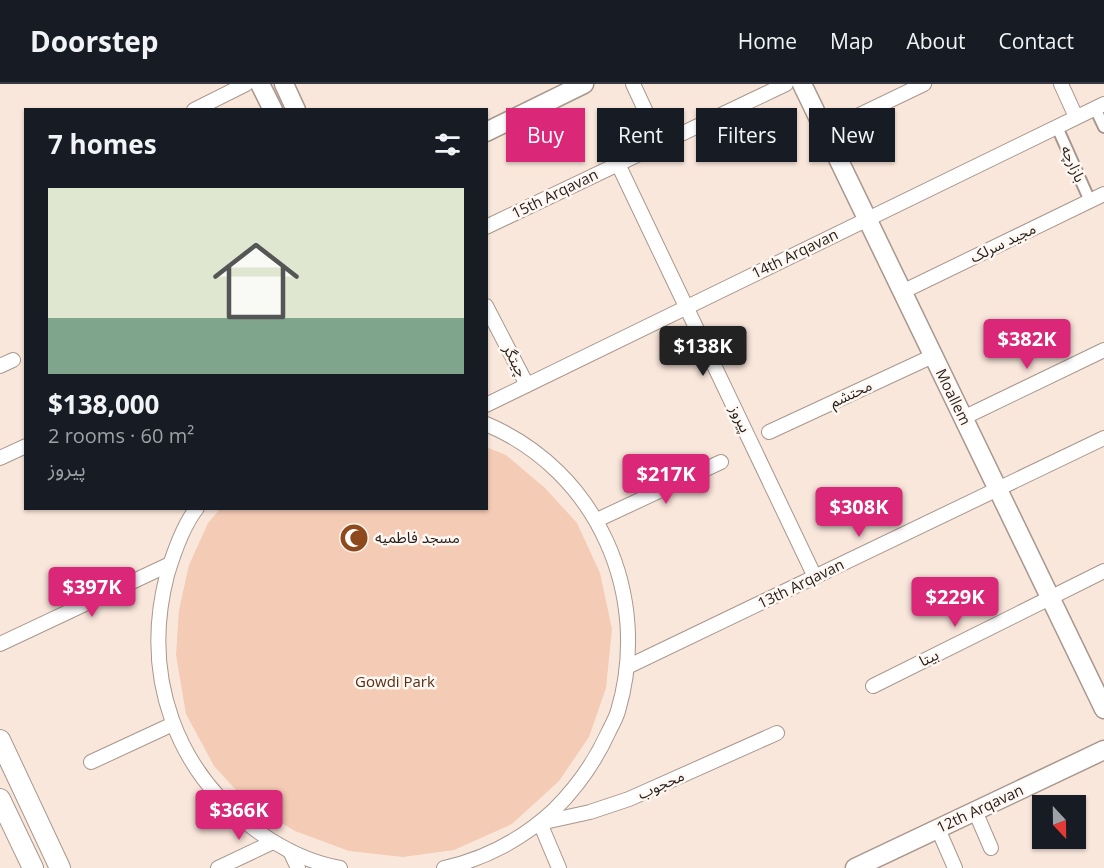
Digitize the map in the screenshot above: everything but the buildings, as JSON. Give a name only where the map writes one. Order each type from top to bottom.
[{"type":"main road","points":[[0,740],[60,868]]},
{"type":"main road","points":[[0,799],[33,868]]},
{"type":"street","points":[[198,108],[246,84]]},
{"type":"street","points":[[260,84],[272,108]]},
{"type":"street","points":[[284,84],[295,108]]},
{"type":"street","points":[[488,131],[584,84]]},
{"type":"street","points":[[633,84],[644,108]]},
{"type":"street","name":"15th Arqavan","points":[[684,133],[786,84]]},
{"type":"street","name":"Moallem","points":[[802,84],[813,108]]},
{"type":"street","points":[[874,108],[924,84]]},
{"type":"street","points":[[1061,84],[1076,117]]},
{"type":"street","points":[[1100,106],[1104,127]]},
{"type":"street","name":"14th Arqavan","points":[[488,404],[1100,106]]},
{"type":"street","name":"بازارچه","points":[[1057,127],[1090,201]]},
{"type":"street","name":"15th Arqavan","points":[[488,226],[622,162]]},
{"type":"street","name":"Moallem","points":[[839,162],[1104,709]]},
{"type":"street","name":"پیروز","points":[[618,164],[815,577]]},
{"type":"street","name":"مجید سرلک","points":[[902,292],[1104,194]]},
{"type":"street","name":"چیتگر","points":[[488,310],[527,385]]},
{"type":"street","points":[[963,418],[1104,350]]},
{"type":"street","name":"محتشم","points":[[769,432],[933,356]]},
{"type":"street","points":[[444,868],[458,866],[503,847],[540,823],[573,791],[599,754],[618,712],[627,667],[629,629],[624,591],[613,555],[597,520],[571,485],[540,455],[504,432],[488,425]]},
{"type":"street","name":"13th Arqavan","points":[[627,667],[1104,438]]},
{"type":"street","points":[[0,458],[24,447]]},
{"type":"street","points":[[597,520],[721,462]]},
{"type":"street","points":[[190,512],[170,564],[162,596],[158,628],[158,661],[173,724],[190,760],[213,792],[241,820],[290,851],[331,867],[340,868]]},
{"type":"street","points":[[0,644],[170,564]]},
{"type":"street","name":"بیتا","points":[[873,686],[1104,572]]},
{"type":"street","points":[[92,762],[173,724]]},
{"type":"street","name":"محجوب","points":[[540,823],[590,812],[629,799],[777,733]]},
{"type":"street","name":"12th Arqavan","points":[[855,868],[1104,750]]},
{"type":"street","points":[[975,811],[991,848]]},
{"type":"street","points":[[540,823],[559,868]]},
{"type":"street","points":[[938,829],[955,868]]},
{"type":"street","points":[[218,868],[273,842]]},
{"type":"street","points":[[290,851],[298,868]]},
{"type":"green space","name":"Gowdi Park","points":[[488,448],[506,455],[545,488],[577,523],[600,573],[612,629],[606,688],[589,737],[559,781],[512,824],[454,850],[403,857],[349,851],[295,831],[248,803],[214,766],[186,714],[176,655],[179,610],[189,565],[208,523],[219,510],[488,510]]},
{"type":"place","name":"مسجد فاطمیه","points":[[354,538]]}]
